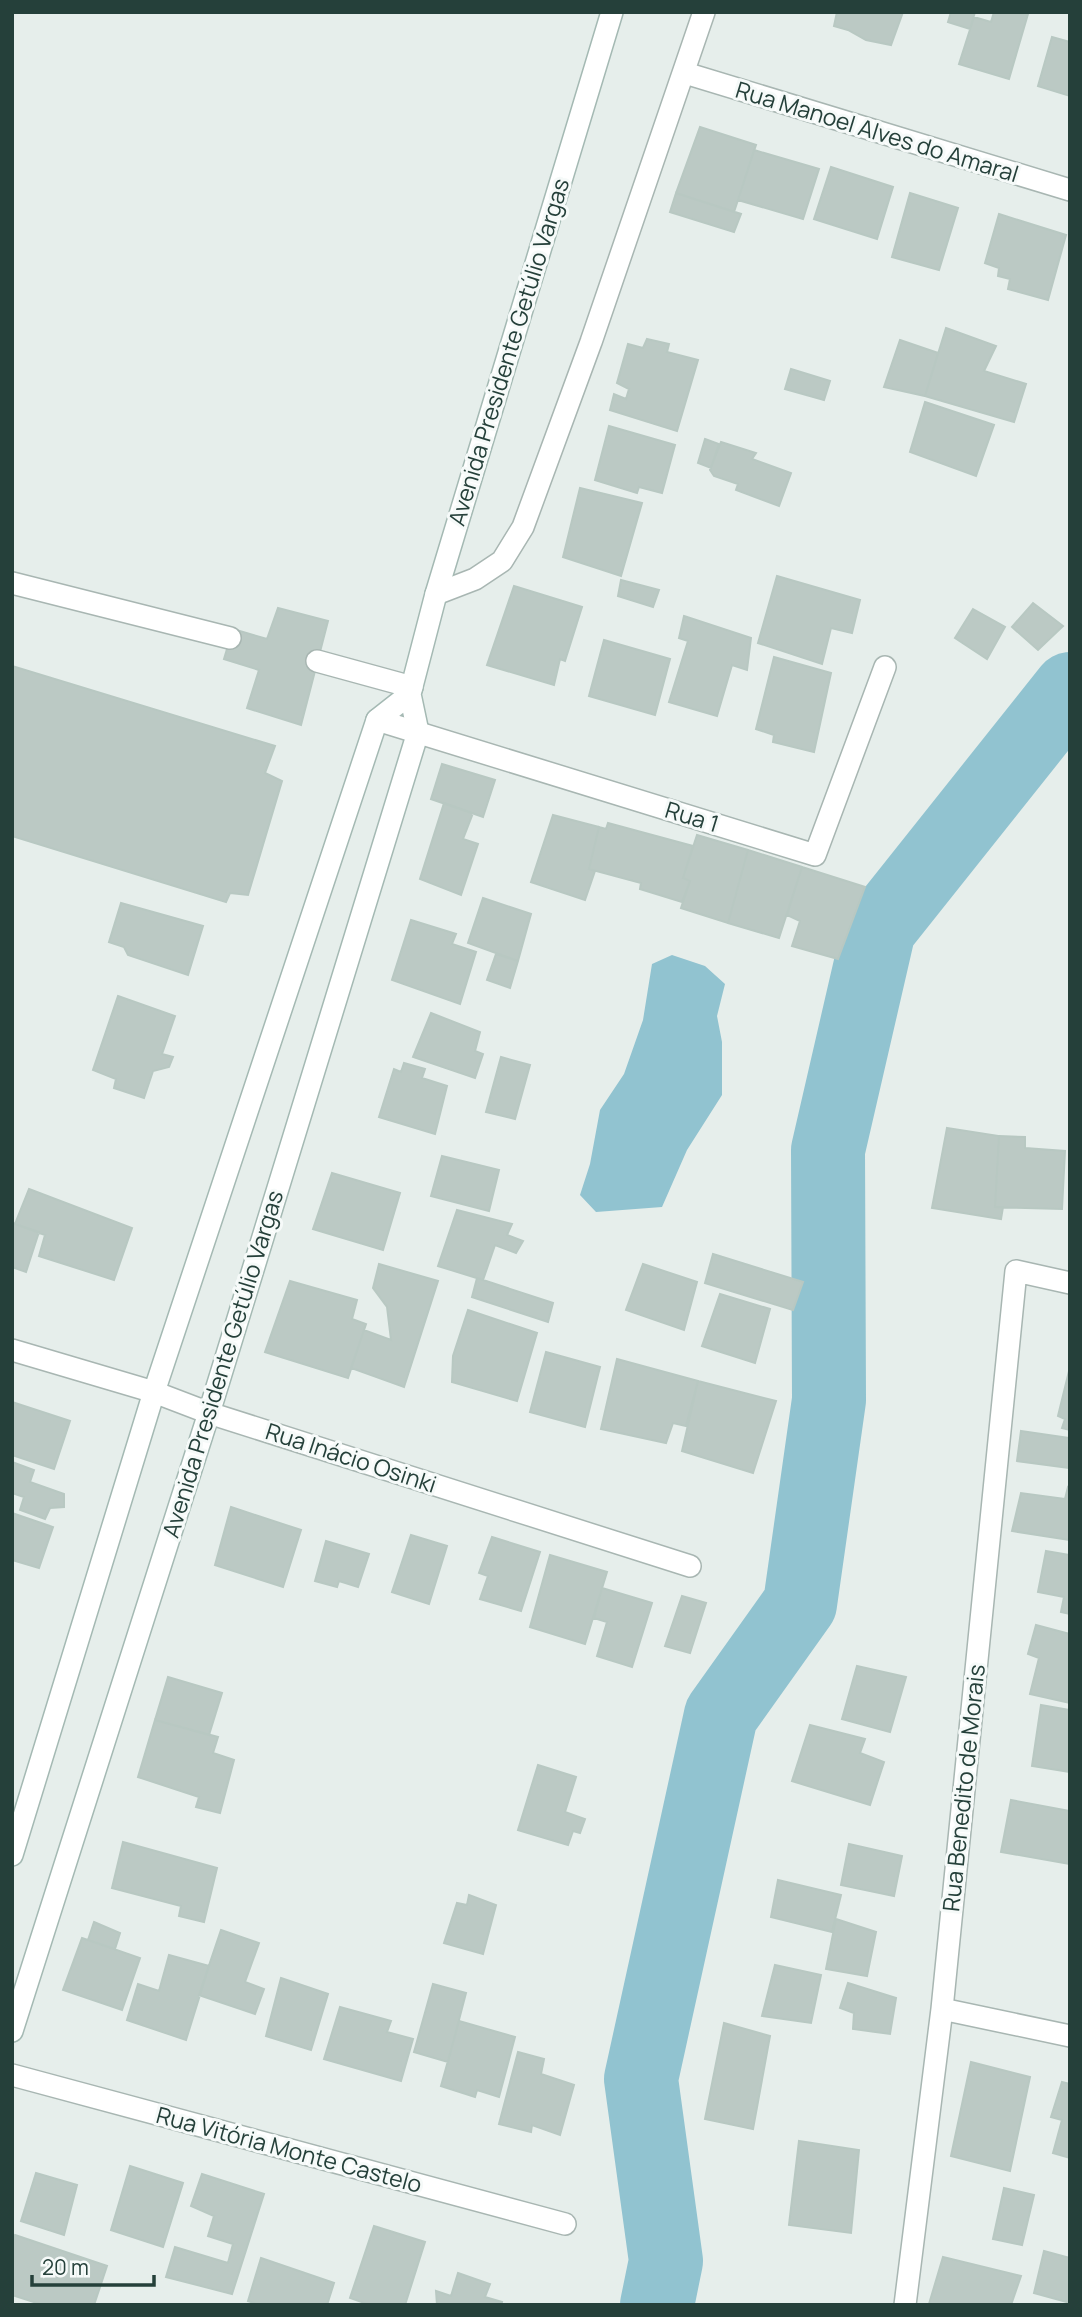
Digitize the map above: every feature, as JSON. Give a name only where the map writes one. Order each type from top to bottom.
[{"type":"street","name":"Avenida Presidente Getúlio Vargas","points":[[12,2031],[209,1413],[418,732],[411,690],[436,594],[612,12]]},
{"type":"street","points":[[436,594],[475,579],[502,561],[523,527],[591,342],[704,12]]},
{"type":"street","name":"Rua Manoel Alves do Amaral","points":[[685,73],[1070,190]]},
{"type":"street","points":[[12,583],[230,638]]},
{"type":"street","points":[[317,661],[411,690]]},
{"type":"street","name":"Rua 1","points":[[377,720],[815,855],[885,667]]},
{"type":"street","points":[[12,1855],[154,1392],[377,720],[411,690]]},
{"type":"street","name":"Rua Benedito de Morais","points":[[905,2305],[942,2008],[1016,1271],[1070,1283]]},
{"type":"street","name":"Rua Inácio Osinki","points":[[12,1350],[154,1392],[209,1413],[690,1566]]},
{"type":"street","points":[[942,2008],[1070,2036]]},
{"type":"street","name":"Rua Vitória Monte Castelo","points":[[12,2076],[565,2224]]},
{"type":"water","points":[[672,955],[705,966],[725,984],[717,1016],[722,1042],[722,1095],[687,1150],[662,1207],[596,1212],[580,1195],[590,1164],[600,1110],[624,1074],[643,1020],[652,964]]},
{"type":"building","points":[[837,12],[903,12],[891,45],[866,40],[834,26]]},
{"type":"building","points":[[951,12],[975,12],[970,29],[948,22]]},
{"type":"building","points":[[994,12],[1028,14],[1009,79],[959,64],[974,17],[991,22]]},
{"type":"building","points":[[1052,37],[1070,42],[1070,96],[1038,86]]},
{"type":"building","points":[[700,127],[756,145],[734,212],[676,193]]},
{"type":"building","points":[[754,150],[819,169],[803,219],[738,200]]},
{"type":"building","points":[[831,167],[893,187],[877,239],[814,219]]},
{"type":"building","points":[[676,193],[741,214],[734,232],[670,212]]},
{"type":"building","points":[[910,193],[958,208],[939,270],[892,257]]},
{"type":"building","points":[[999,214],[1066,235],[1048,300],[1008,289],[1010,279],[998,276],[999,268],[985,263]]},
{"type":"building","points":[[946,328],[996,346],[984,371],[1026,384],[1014,422],[925,396]]},
{"type":"building","points":[[647,339],[669,344],[667,352],[698,360],[677,431],[610,410],[614,394],[626,399],[629,389],[617,383],[628,344],[643,348]]},
{"type":"building","points":[[900,340],[938,353],[925,396],[884,387]]},
{"type":"building","points":[[791,369],[830,381],[824,400],[785,389]]},
{"type":"building","points":[[925,402],[994,425],[976,476],[910,452]]},
{"type":"building","points":[[609,426],[675,445],[662,493],[639,487],[637,493],[595,480]]},
{"type":"building","points":[[705,439],[719,444],[711,468],[698,463]]},
{"type":"building","points":[[721,442],[756,453],[752,459],[791,473],[779,506],[736,490],[738,484],[714,476],[710,470]]},
{"type":"building","points":[[580,488],[642,503],[621,576],[563,557]]},
{"type":"building","points":[[777,576],[860,600],[852,633],[831,628],[822,664],[758,643]]},
{"type":"building","points":[[621,580],[659,590],[653,607],[618,596]]},
{"type":"building","points":[[514,586],[582,607],[565,661],[560,659],[554,685],[487,665]]},
{"type":"building","points":[[1033,603],[1063,626],[1038,650],[1012,627]]},
{"type":"building","points":[[278,608],[328,621],[301,725],[247,708],[259,670],[224,659],[233,629],[267,639]]},
{"type":"building","points":[[973,609],[1005,627],[987,659],[955,638]]},
{"type":"building","points":[[684,616],[751,638],[747,670],[732,665],[717,716],[669,702],[688,641],[679,638]]},
{"type":"building","points":[[604,640],[670,659],[655,715],[589,696]]},
{"type":"building","points":[[774,657],[831,673],[814,752],[773,742],[774,735],[756,729]]},
{"type":"building","points":[[12,666],[275,746],[265,773],[282,781],[248,895],[230,893],[226,902],[12,836]]},
{"type":"building","points":[[442,764],[495,780],[483,817],[431,799]]},
{"type":"building","points":[[444,803],[473,813],[463,839],[478,844],[461,895],[420,879]]},
{"type":"building","points":[[553,815],[599,827],[589,869],[595,871],[585,900],[531,882]]},
{"type":"building","points":[[608,823],[693,846],[683,878],[690,881],[682,902],[640,889],[641,883],[589,869],[599,827],[606,829]]},
{"type":"building","points":[[697,835],[748,850],[728,923],[681,908],[690,881],[683,878]]},
{"type":"building","points":[[748,850],[802,867],[779,938],[728,923]]},
{"type":"building","points":[[802,867],[865,887],[838,959],[792,946],[800,921],[787,915]]},
{"type":"building","points":[[483,898],[531,914],[518,961],[468,943]]},
{"type":"building","points":[[121,903],[203,926],[188,975],[128,955],[124,947],[109,942]]},
{"type":"building","points":[[411,920],[456,934],[452,944],[476,952],[460,1004],[392,980]]},
{"type":"building","points":[[496,954],[518,961],[510,988],[487,980]]},
{"type":"building","points":[[118,996],[175,1016],[162,1054],[173,1057],[169,1067],[153,1071],[144,1098],[114,1088],[116,1079],[93,1070]]},
{"type":"building","points":[[431,1013],[480,1032],[475,1051],[483,1054],[475,1078],[413,1057]]},
{"type":"building","points":[[501,1057],[530,1065],[515,1119],[486,1112]]},
{"type":"building","points":[[404,1063],[425,1069],[422,1078],[447,1086],[435,1134],[379,1117],[394,1069],[401,1072]]},
{"type":"building","points":[[947,1128],[999,1136],[995,1207],[1003,1207],[1001,1219],[932,1208]]},
{"type":"building","points":[[999,1136],[1025,1137],[1025,1148],[1065,1151],[1062,1209],[995,1207]]},
{"type":"building","points":[[442,1156],[499,1170],[489,1211],[431,1196]]},
{"type":"building","points":[[332,1173],[400,1193],[383,1250],[313,1229]]},
{"type":"building","points":[[29,1189],[132,1228],[114,1280],[39,1256],[45,1235],[15,1224]]},
{"type":"building","points":[[457,1210],[512,1224],[507,1235],[523,1241],[516,1253],[495,1245],[483,1280],[438,1266]]},
{"type":"building","points":[[12,1223],[39,1232],[26,1272],[12,1267]]},
{"type":"building","points":[[713,1254],[803,1282],[793,1310],[705,1283]]},
{"type":"building","points":[[379,1264],[438,1281],[404,1387],[351,1368],[364,1330],[391,1340],[387,1307],[373,1288]]},
{"type":"building","points":[[643,1264],[697,1282],[684,1330],[626,1310]]},
{"type":"building","points":[[477,1278],[553,1303],[548,1322],[472,1297]]},
{"type":"building","points":[[290,1281],[357,1300],[352,1319],[366,1324],[348,1378],[265,1352]]},
{"type":"building","points":[[720,1294],[770,1309],[755,1363],[702,1346]]},
{"type":"building","points":[[468,1310],[537,1333],[517,1401],[452,1382],[453,1356]]},
{"type":"building","points":[[546,1352],[600,1367],[585,1427],[530,1412]]},
{"type":"building","points":[[617,1359],[698,1381],[686,1426],[673,1423],[666,1443],[601,1429]]},
{"type":"building","points":[[1070,1367],[1070,1430],[1062,1428],[1065,1419],[1058,1416]]},
{"type":"building","points":[[698,1381],[776,1401],[753,1473],[682,1451]]},
{"type":"building","points":[[12,1402],[70,1421],[54,1469],[12,1455]]},
{"type":"building","points":[[1021,1431],[1070,1438],[1070,1468],[1017,1461]]},
{"type":"building","points":[[12,1462],[34,1470],[30,1482],[64,1494],[64,1507],[50,1508],[45,1519],[20,1510],[24,1497],[12,1493]]},
{"type":"building","points":[[1068,1487],[1070,1540],[1012,1531],[1021,1493],[1065,1499]]},
{"type":"building","points":[[231,1507],[301,1530],[283,1587],[215,1565]]},
{"type":"building","points":[[12,1513],[53,1527],[39,1568],[12,1560]]},
{"type":"building","points":[[411,1535],[447,1546],[429,1604],[392,1592]]},
{"type":"building","points":[[492,1537],[540,1552],[521,1611],[480,1599],[488,1576],[479,1573]]},
{"type":"building","points":[[326,1541],[369,1554],[358,1587],[339,1581],[337,1587],[315,1581]]},
{"type":"building","points":[[1046,1551],[1070,1555],[1070,1614],[1061,1612],[1064,1597],[1038,1592]]},
{"type":"building","points":[[550,1555],[607,1572],[585,1644],[530,1627]]},
{"type":"building","points":[[602,1588],[652,1603],[632,1667],[597,1656],[607,1622],[594,1618]]},
{"type":"building","points":[[682,1596],[706,1603],[690,1653],[665,1646]]},
{"type":"building","points":[[1036,1625],[1070,1634],[1070,1703],[1030,1694],[1039,1658],[1028,1654]]},
{"type":"building","points":[[857,1666],[906,1677],[890,1732],[842,1719]]},
{"type":"building","points":[[168,1677],[222,1693],[209,1735],[155,1720]]},
{"type":"building","points":[[1041,1705],[1070,1710],[1070,1772],[1032,1766]]},
{"type":"building","points":[[155,1720],[218,1737],[213,1753],[234,1760],[220,1813],[196,1807],[199,1797],[138,1777]]},
{"type":"building","points":[[810,1725],[865,1739],[860,1753],[884,1762],[870,1805],[792,1781]]},
{"type":"building","points":[[538,1765],[576,1777],[565,1812],[585,1819],[580,1833],[573,1831],[568,1845],[518,1830]]},
{"type":"building","points":[[1011,1800],[1070,1811],[1070,1864],[1001,1852]]},
{"type":"building","points":[[123,1842],[217,1868],[204,1922],[179,1916],[181,1906],[112,1888]]},
{"type":"building","points":[[849,1844],[902,1856],[894,1896],[841,1885]]},
{"type":"building","points":[[778,1880],[841,1895],[832,1932],[771,1917]]},
{"type":"building","points":[[469,1895],[496,1905],[483,1954],[444,1943],[457,1903],[467,1905]]},
{"type":"building","points":[[836,1919],[876,1932],[867,1976],[826,1969]]},
{"type":"building","points":[[94,1922],[120,1933],[115,1949],[88,1940]]},
{"type":"building","points":[[221,1930],[259,1943],[245,1982],[264,1989],[255,2014],[199,1995]]},
{"type":"building","points":[[82,1938],[140,1958],[122,2010],[63,1990]]},
{"type":"building","points":[[169,1955],[209,1966],[186,2040],[127,2020],[138,1984],[159,1991]]},
{"type":"building","points":[[775,1965],[821,1975],[811,2023],[762,2016]]},
{"type":"building","points":[[281,1978],[328,1994],[311,2050],[266,2036]]},
{"type":"building","points":[[848,1983],[896,1998],[890,2034],[853,2029],[854,2013],[840,2008]]},
{"type":"building","points":[[433,1984],[466,1993],[448,2062],[414,2052]]},
{"type":"building","points":[[340,2007],[391,2021],[387,2032],[413,2039],[401,2081],[324,2059]]},
{"type":"building","points":[[459,2021],[515,2037],[499,2097],[477,2090],[475,2097],[441,2086]]},
{"type":"building","points":[[724,2023],[770,2036],[753,2129],[705,2119]]},
{"type":"building","points":[[518,2052],[544,2059],[541,2074],[574,2085],[560,2135],[532,2125],[531,2132],[499,2124]]},
{"type":"building","points":[[971,2062],[1030,2077],[1010,2171],[951,2156]]},
{"type":"building","points":[[1062,2082],[1070,2084],[1070,2158],[1053,2153],[1062,2120],[1051,2117]]},
{"type":"building","points":[[799,2141],[859,2150],[851,2233],[789,2225]]},
{"type":"building","points":[[130,2166],[183,2183],[163,2247],[111,2230]]},
{"type":"building","points":[[36,2173],[77,2185],[64,2235],[21,2221]]},
{"type":"building","points":[[202,2174],[264,2194],[232,2294],[166,2277],[175,2247],[228,2263],[233,2244],[208,2236],[214,2216],[191,2206]]},
{"type":"building","points":[[1004,2188],[1034,2195],[1022,2245],[993,2239]]},
{"type":"building","points":[[374,2226],[425,2242],[405,2305],[370,2305],[350,2298]]},
{"type":"building","points":[[15,2235],[107,2266],[94,2305],[43,2305],[12,2295],[12,2243]]},
{"type":"building","points":[[1044,2251],[1070,2258],[1070,2303],[1034,2293]]},
{"type":"building","points":[[943,2257],[1021,2276],[1011,2305],[929,2304]]},
{"type":"building","points":[[261,2258],[334,2283],[327,2305],[260,2305],[248,2301]]},
{"type":"building","points":[[458,2273],[490,2284],[485,2297],[502,2302],[501,2305],[437,2305],[436,2291],[451,2296]]},
{"type":"waterway","points":[[657,2305],[666,2261],[641,2079],[721,1715],[800,1604],[829,1400],[828,1150],[879,929],[1070,689]]}]
